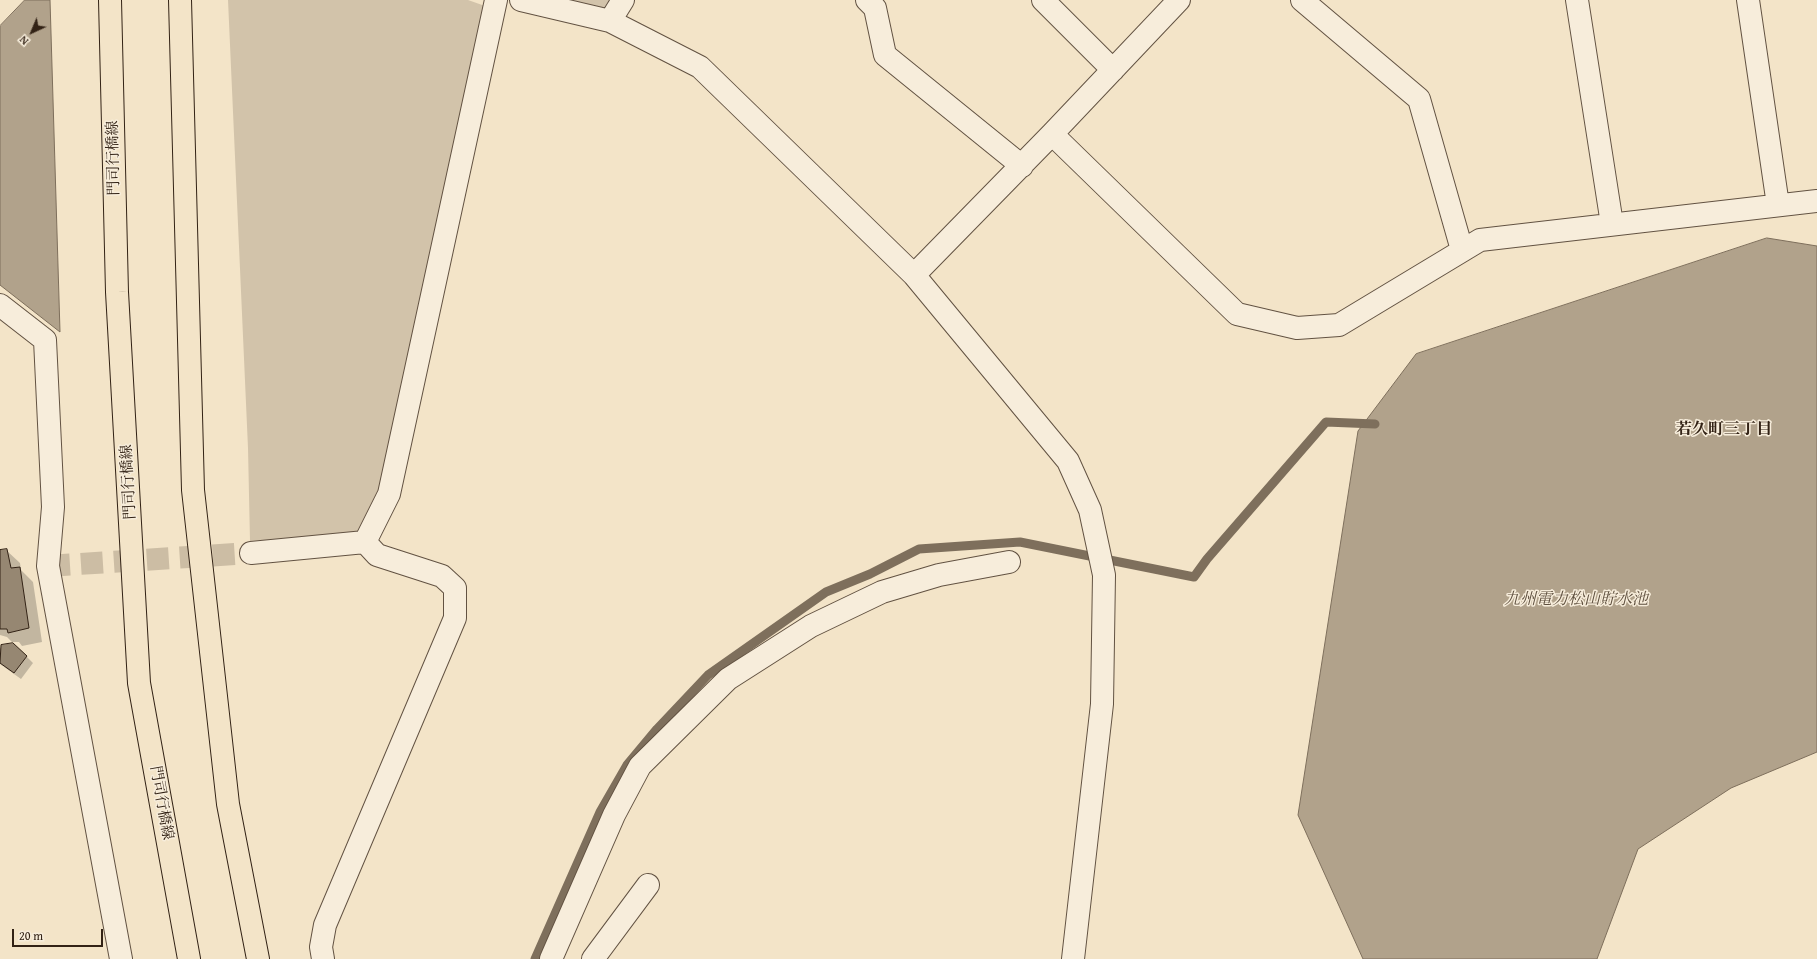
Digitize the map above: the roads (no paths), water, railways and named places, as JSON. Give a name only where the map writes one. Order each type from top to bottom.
[{"type":"main road","name":"門司行橋線","points":[[110,0],[117,292],[139,683],[189,959]]},
{"type":"main road","points":[[180,0],[193,490],[228,804],[258,959]]},
{"type":"street","points":[[365,542],[389,494],[496,0]]},
{"type":"street","points":[[521,0],[610,21],[700,67],[914,275],[1068,461],[1090,510],[1104,575],[1102,704],[1073,959]]},
{"type":"street","points":[[610,21],[624,0]]},
{"type":"street","points":[[867,0],[874,8],[885,55],[1022,166]]},
{"type":"street","points":[[1043,0],[1113,70]]},
{"type":"street","points":[[914,275],[1022,166],[1179,0]]},
{"type":"street","points":[[1302,0],[1418,99],[1462,250]]},
{"type":"street","points":[[1577,0],[1612,224]]},
{"type":"street","points":[[1748,0],[1778,205]]},
{"type":"street","points":[[1052,134],[1237,314],[1297,328],[1339,325],[1480,240],[1817,201]]},
{"type":"street","points":[[0,305],[45,340],[53,507],[48,566],[122,959]]},
{"type":"street","points":[[251,553],[365,542]]},
{"type":"street","points":[[323,959],[321,947],[325,925],[456,618],[455,588],[442,576],[377,555],[365,542]]},
{"type":"street","points":[[551,959],[614,815],[640,766],[728,679],[811,626],[882,592],[939,575],[1009,562]]},
{"type":"street","points":[[593,959],[648,886]]},
{"type":"water","points":[[25,0],[50,0],[60,332],[0,285],[0,26]]},
{"type":"water","name":"九州電力松山貯水池","points":[[1767,238],[1817,246],[1817,752],[1731,788],[1638,849],[1597,959],[1363,959],[1298,815],[1358,431],[1416,354]]},
{"type":"waterway","points":[[535,959],[600,812],[627,765],[657,729],[708,675],[826,592],[870,574],[919,549],[1020,542],[1194,577],[1207,559],[1326,422],[1375,424]]},
{"type":"tunnel","points":[[48,566],[251,553]]},
{"type":"district","name":"若久町三丁目","points":[[1724,430]]}]
